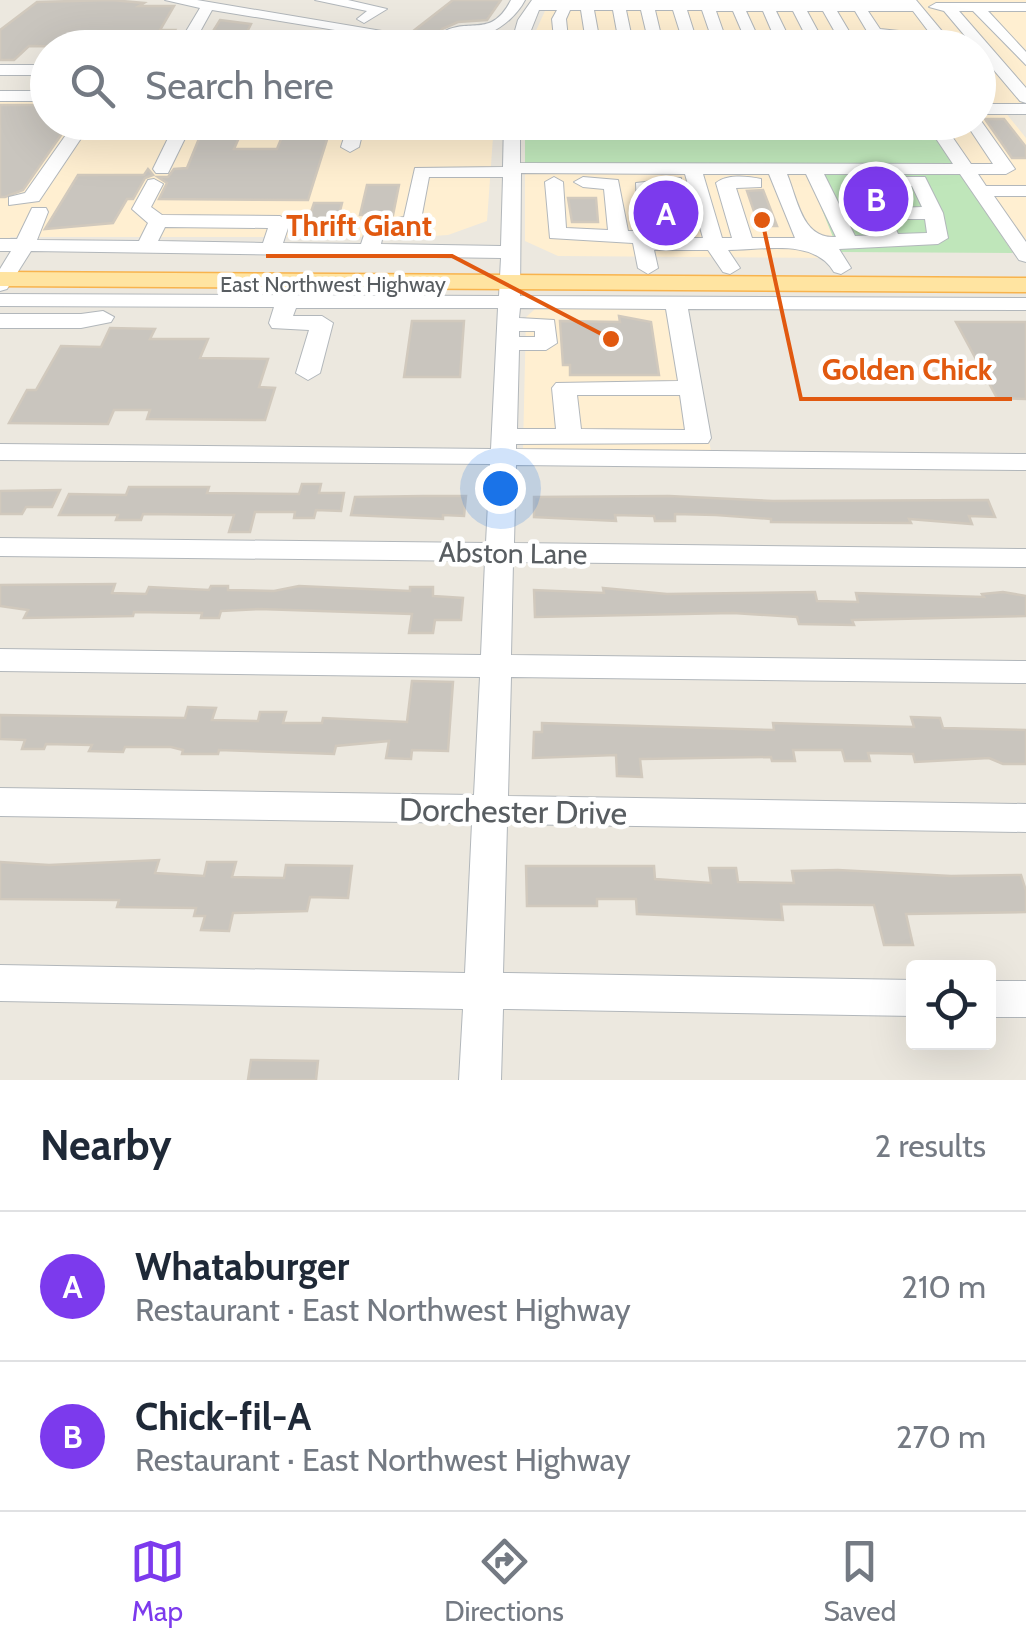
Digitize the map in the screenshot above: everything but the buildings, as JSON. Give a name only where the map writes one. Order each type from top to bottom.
[{"type":"main road","name":"East Northwest Highway","points":[[508,295],[644,250],[730,268],[1026,268]]},
{"type":"main road","name":"East Northwest Highway","points":[[5,271],[508,295],[983,295],[1026,286]]},
{"type":"street","points":[[172,0],[361,30]]},
{"type":"street","points":[[240,1],[260,0]]},
{"type":"street","points":[[322,0],[380,9],[364,20]]},
{"type":"street","points":[[491,30],[508,20],[518,0]]},
{"type":"street","points":[[240,1],[435,30]]},
{"type":"street","points":[[525,30],[536,3],[564,7],[1026,7]]},
{"type":"street","points":[[612,4],[621,30]]},
{"type":"street","points":[[641,4],[650,30]]},
{"type":"street","points":[[914,5],[934,30]]},
{"type":"street","points":[[194,30],[208,6]]},
{"type":"street","points":[[561,30],[564,7]]},
{"type":"street","points":[[587,7],[591,30]]},
{"type":"street","points":[[679,7],[686,30]]},
{"type":"street","points":[[708,7],[716,30]]},
{"type":"street","points":[[738,7],[748,30]]},
{"type":"street","points":[[768,7],[779,30]]},
{"type":"street","points":[[798,7],[810,30]]},
{"type":"street","points":[[828,7],[841,30]]},
{"type":"street","points":[[948,7],[968,30]]},
{"type":"street","points":[[977,7],[1026,60]]},
{"type":"street","points":[[1006,7],[1026,27]]},
{"type":"street","points":[[859,8],[874,30]]},
{"type":"street","points":[[996,63],[1026,98]]},
{"type":"street","points":[[0,70],[30,70]]},
{"type":"street","points":[[0,86],[30,86]]},
{"type":"street","points":[[0,96],[30,96]]},
{"type":"street","points":[[997,109],[1026,109]]},
{"type":"street","points":[[0,222],[8,201],[32,197],[72,140]]},
{"type":"street","points":[[5,271],[44,204],[88,140]]},
{"type":"street","points":[[176,140],[141,210],[158,221],[280,222],[271,248]]},
{"type":"street","points":[[350,146],[352,140]]},
{"type":"street","points":[[480,1080],[512,140]]},
{"type":"street","points":[[946,140],[1026,256]]},
{"type":"street","points":[[370,248],[375,227],[413,221],[421,172],[779,176],[1006,169],[986,140]]},
{"type":"street","points":[[511,174],[554,182],[612,184],[619,237]]},
{"type":"street","points":[[694,175],[714,244],[730,268]]},
{"type":"street","points":[[644,250],[650,232],[642,187],[694,175]]},
{"type":"street","points":[[815,175],[858,181]]},
{"type":"street","points":[[815,175],[848,241]]},
{"type":"street","points":[[744,244],[726,183],[779,176]]},
{"type":"street","points":[[779,176],[803,235],[836,256],[842,268]]},
{"type":"street","points":[[554,182],[557,234],[619,237],[644,250],[714,244],[938,238],[934,213],[919,181],[892,181]]},
{"type":"street","points":[[981,191],[1026,191]]},
{"type":"street","points":[[890,239],[879,213],[934,213]]},
{"type":"street","points":[[145,248],[158,221]]},
{"type":"street","points":[[5,271],[145,248],[454,249],[494,238],[511,224]]},
{"type":"street","points":[[454,249],[508,295]]},
{"type":"street","points":[[5,271],[106,309],[159,316],[167,314],[174,300],[508,295],[676,303],[983,295],[1026,304]]},
{"type":"street","points":[[287,301],[280,323],[322,323],[308,373]]},
{"type":"street","points":[[504,447],[568,436],[700,438],[688,388],[676,303]]},
{"type":"street","points":[[0,321],[81,321],[106,309]]},
{"type":"street","points":[[568,436],[564,388],[688,388]]},
{"type":"street","points":[[0,452],[504,447],[1026,462]]},
{"type":"street","name":"Abston Lane","points":[[0,547],[1026,558]]},
{"type":"street","points":[[0,660],[1026,672]]},
{"type":"street","name":"Dorchester Drive","points":[[0,802],[1026,818]]},
{"type":"street","points":[[0,984],[906,998]]},
{"type":"street","points":[[996,999],[1026,999]]},
{"type":"shaded area","points":[[550,0],[1026,0],[1026,111],[1005,112],[1026,138],[1026,253],[1013,253],[938,140],[996,140],[996,30],[536,30]]},
{"type":"shaded area","points":[[0,91],[30,91],[30,140],[493,140],[487,221],[448,235],[11,237],[0,247]]},
{"type":"shaded area","points":[[525,164],[804,165],[842,258],[558,256],[525,241]]},
{"type":"shaded area","points":[[535,309],[683,309],[711,451],[523,449],[526,317]]},
{"type":"green space","points":[[525,140],[938,140],[1013,253],[839,252],[804,165],[525,164]]},
{"type":"tunnel","points":[[858,181],[892,181]]},
{"type":"place","name":"Chick-fil-A","points":[[876,199]]},
{"type":"place","name":"Whataburger","points":[[666,213]]},
{"type":"place","name":"Golden Chick","points":[[762,220]]},
{"type":"place","name":"Thrift Giant","points":[[611,339]]}]
